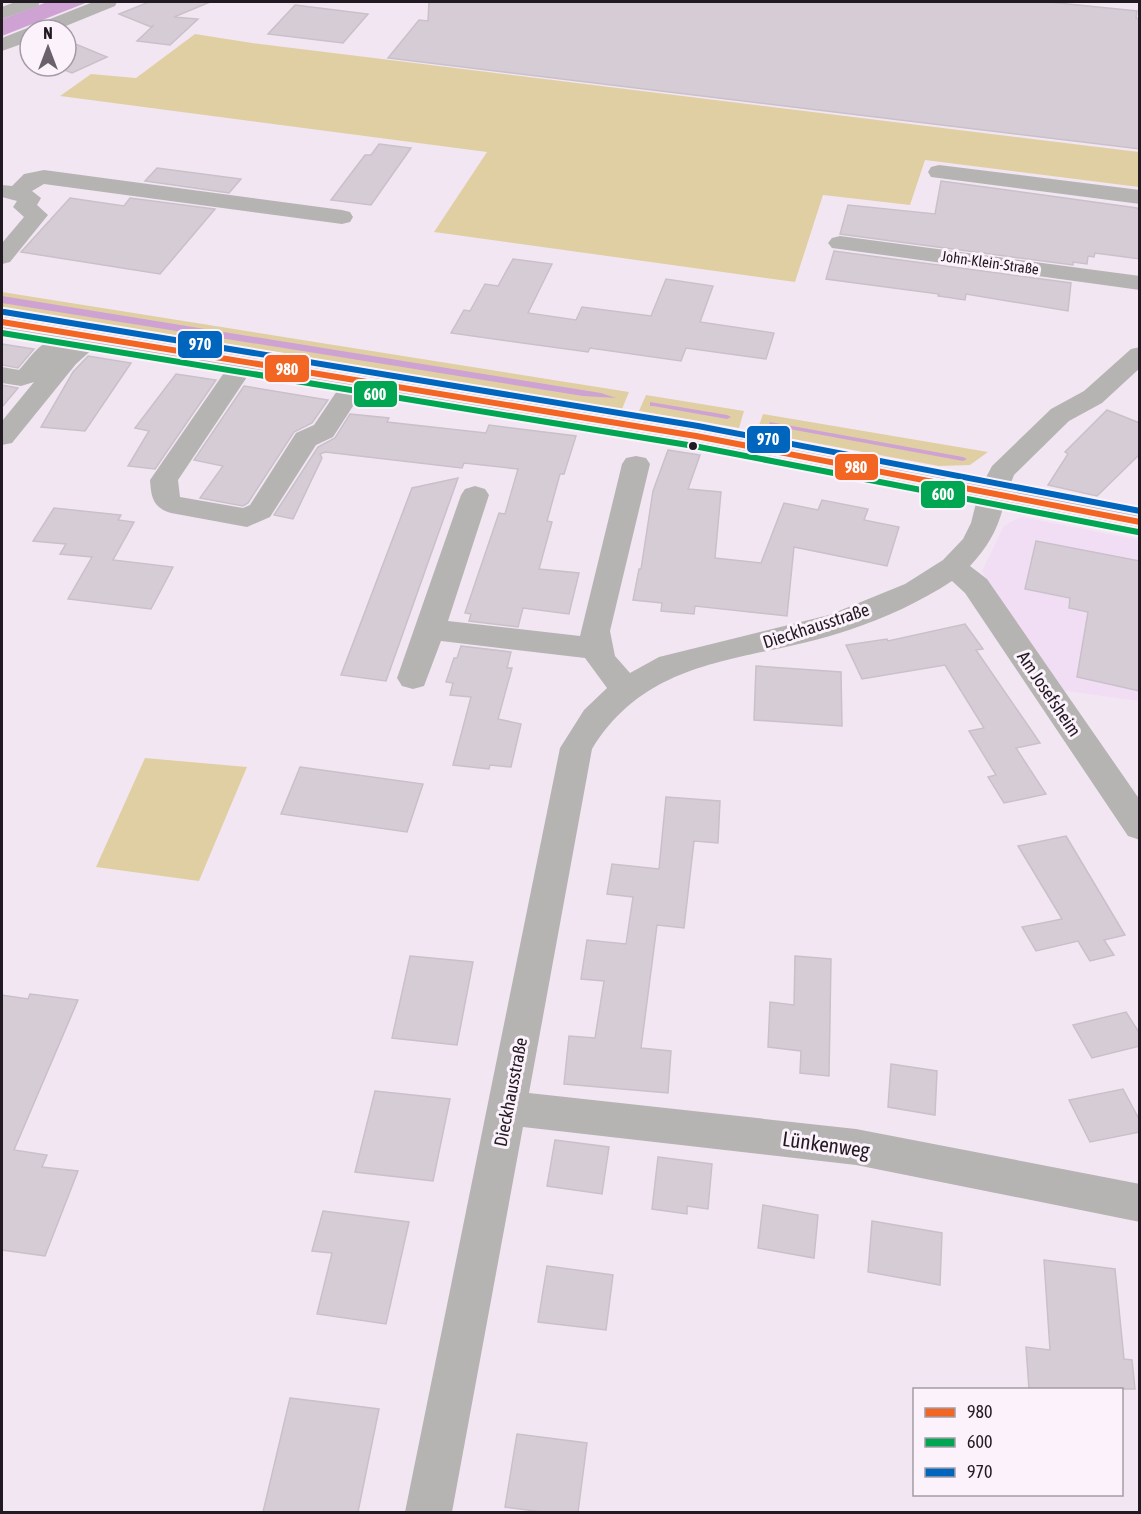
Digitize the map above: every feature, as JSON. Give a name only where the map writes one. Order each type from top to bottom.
[{"type":"street","points":[[2,13],[31,2]]},
{"type":"street","points":[[69,18],[108,2]]},
{"type":"street","points":[[2,45],[18,39]]},
{"type":"street","points":[[939,172],[1140,197]]},
{"type":"street","points":[[9,192],[32,179],[44,177],[342,217]]},
{"type":"street","points":[[2,257],[37,215],[24,207],[30,198],[9,192]]},
{"type":"street","name":"John-Klein-Straße","points":[[840,243],[1140,283]]},
{"type":"street","points":[[2,322],[696,436],[1140,522]]},
{"type":"street","points":[[2,375],[21,378],[27,376],[80,335]]},
{"type":"street","points":[[2,437],[67,359],[80,335]]},
{"type":"street","name":"Dieckhausstraße","points":[[428,1512],[576,748],[595,718],[627,688],[670,665],[838,623],[916,591],[952,567],[975,543],[985,523],[993,492],[1002,472],[1060,415],[1093,397],[1140,354]]},
{"type":"street","points":[[244,362],[164,480],[165,498],[171,504],[247,518],[260,511],[306,439],[324,431],[357,380]]},
{"type":"street","points":[[627,688],[605,667],[594,648],[595,631],[636,464]]},
{"type":"street","points":[[413,678],[475,495]]},
{"type":"street","name":"Am Josefsheim","points":[[952,567],[976,586],[1140,827]]},
{"type":"street","points":[[430,629],[594,648]]},
{"type":"street","name":"Lünkenweg","points":[[508,1108],[856,1147],[1140,1203]]},
{"type":"shaded area","points":[[47,2],[88,2],[48,18],[18,18],[18,30],[2,36],[2,19]]},
{"type":"shaded area","points":[[195,34],[252,43],[1139,152],[1139,187],[925,160],[910,205],[823,195],[795,282],[434,232],[487,152],[60,96],[91,74],[136,78]]},
{"type":"shaded area","points":[[2,292],[629,392],[622,409],[2,307]]},
{"type":"shaded area","points":[[2,296],[601,393],[616,398],[583,396],[2,303]]},
{"type":"shaded area","points":[[646,395],[744,411],[739,428],[639,411]]},
{"type":"shaded area","points":[[763,414],[988,452],[970,465],[939,466],[788,438],[789,433],[773,430],[771,435],[757,431]]},
{"type":"shaded area","points":[[1021,517],[1139,540],[1139,701],[1060,690],[982,571],[1004,526]]},
{"type":"shaded area","points":[[145,758],[247,767],[199,881],[96,867]]},
{"type":"building","points":[[149,2],[210,2],[174,17],[198,19],[170,45],[137,41],[154,25],[151,27],[119,14]]},
{"type":"building","points":[[429,2],[1048,2],[1137,11],[1136,18],[1140,19],[1140,149],[388,58],[419,20],[428,21]]},
{"type":"building","points":[[295,5],[368,14],[343,43],[268,34]]},
{"type":"building","points":[[78,45],[107,57],[78,70]]},
{"type":"building","points":[[379,144],[411,148],[371,205],[331,200],[365,155],[371,155]]},
{"type":"building","points":[[157,168],[241,179],[229,193],[145,181]]},
{"type":"building","points":[[941,181],[1137,208],[1140,212],[1140,259],[1095,253],[1094,257],[1088,256],[1087,264],[1073,262],[1073,265],[840,234],[848,205],[935,214]]},
{"type":"building","points":[[70,198],[124,206],[130,198],[215,209],[160,274],[21,252]]},
{"type":"building","points":[[834,251],[1071,283],[1068,311],[966,294],[965,300],[938,296],[939,294],[826,279]]},
{"type":"building","points":[[513,259],[552,264],[528,313],[576,320],[582,307],[651,316],[666,279],[713,286],[700,322],[774,333],[766,359],[686,348],[681,361],[590,348],[588,352],[451,333],[464,310],[470,311],[485,284],[498,286]]},
{"type":"building","points":[[2,344],[34,349],[18,368],[2,365]]},
{"type":"building","points":[[88,356],[131,363],[85,431],[41,427],[73,372]]},
{"type":"building","points":[[176,374],[216,380],[155,469],[128,466],[149,431],[135,428]]},
{"type":"building","points":[[2,385],[18,388],[2,407]]},
{"type":"building","points":[[244,386],[328,400],[312,423],[294,432],[248,503],[243,506],[200,498],[223,466],[194,460]]},
{"type":"building","points":[[1107,410],[1140,423],[1140,454],[1097,496],[1048,485],[1068,454],[1065,452]]},
{"type":"building","points":[[350,414],[389,418],[387,422],[486,433],[489,425],[576,436],[564,474],[560,474],[547,521],[552,522],[539,569],[579,573],[569,614],[523,608],[518,627],[469,621],[471,614],[465,613],[499,513],[505,514],[518,469],[464,463],[462,468],[325,452],[320,454],[322,458],[293,519],[274,515],[318,447],[335,438]]},
{"type":"building","points":[[668,450],[700,455],[688,489],[721,492],[715,558],[761,563],[784,503],[818,510],[822,500],[868,509],[864,520],[899,527],[887,566],[794,547],[787,616],[695,606],[694,614],[661,611],[662,603],[633,600],[639,569],[641,569],[653,491]]},
{"type":"building","points":[[458,478],[386,681],[341,675],[412,488]]},
{"type":"building","points":[[54,508],[121,515],[118,520],[134,522],[113,560],[173,567],[151,609],[68,599],[92,557],[60,554],[66,544],[33,541]]},
{"type":"building","points":[[1036,541],[1140,561],[1140,691],[1077,677],[1088,612],[1069,608],[1070,598],[1025,589]]},
{"type":"building","points":[[965,624],[983,649],[976,650],[1040,743],[1016,748],[1046,794],[1004,803],[988,777],[996,775],[969,731],[984,728],[945,665],[862,679],[846,645],[887,639],[888,641]]},
{"type":"building","points":[[461,646],[511,652],[507,668],[512,668],[498,719],[521,724],[511,767],[490,765],[489,769],[453,765],[471,697],[450,695],[453,683],[446,682],[454,658],[457,658]]},
{"type":"building","points":[[756,666],[841,672],[842,726],[754,720]]},
{"type":"building","points":[[300,767],[423,784],[407,832],[281,814]]},
{"type":"building","points":[[666,797],[720,801],[718,843],[694,841],[684,928],[657,925],[641,1048],[671,1051],[668,1093],[564,1084],[569,1036],[595,1038],[604,981],[581,979],[587,940],[626,944],[633,897],[607,894],[612,864],[659,869]]},
{"type":"building","points":[[1066,836],[1125,935],[1104,940],[1114,955],[1090,961],[1078,941],[1036,951],[1022,927],[1062,919],[1018,846]]},
{"type":"building","points":[[410,956],[473,962],[457,1045],[392,1038]]},
{"type":"building","points":[[795,956],[831,959],[829,1076],[800,1073],[801,1051],[768,1047],[770,1002],[794,1005]]},
{"type":"building","points":[[30,994],[78,1000],[14,1150],[47,1155],[42,1167],[78,1171],[45,1256],[2,1250],[2,995],[28,999]]},
{"type":"building","points":[[1126,1012],[1140,1034],[1140,1046],[1092,1058],[1073,1025]]},
{"type":"building","points":[[891,1064],[937,1071],[935,1115],[888,1107]]},
{"type":"building","points":[[1123,1089],[1140,1121],[1140,1132],[1090,1142],[1069,1100]]},
{"type":"building","points":[[375,1091],[450,1099],[433,1181],[355,1172]]},
{"type":"building","points":[[555,1140],[609,1147],[602,1194],[547,1186]]},
{"type":"building","points":[[658,1157],[712,1164],[708,1209],[687,1206],[687,1214],[652,1209]]},
{"type":"building","points":[[763,1205],[818,1215],[814,1258],[758,1248]]},
{"type":"building","points":[[323,1211],[409,1222],[386,1324],[317,1314],[332,1253],[312,1251]]},
{"type":"building","points":[[872,1221],[942,1233],[940,1285],[868,1272]]},
{"type":"building","points":[[1044,1260],[1115,1269],[1124,1359],[1132,1360],[1135,1389],[1029,1388],[1026,1347],[1050,1350]]},
{"type":"building","points":[[547,1266],[613,1275],[606,1330],[538,1322]]},
{"type":"building","points":[[290,1398],[379,1409],[358,1512],[263,1512]]},
{"type":"building","points":[[517,1434],[587,1443],[578,1512],[543,1512],[505,1507]]},
{"type":"waterway","points":[[653,404],[727,417]]},
{"type":"waterway","points":[[773,424],[963,459]]},
{"type":"transit line","name":"970","points":[[4,312],[698,426],[1140,511]]},
{"type":"transit line","name":"980","points":[[2,322],[696,436],[1140,522]]},
{"type":"transit line","name":"600","points":[[2,333],[694,446],[1138,532]]}]
